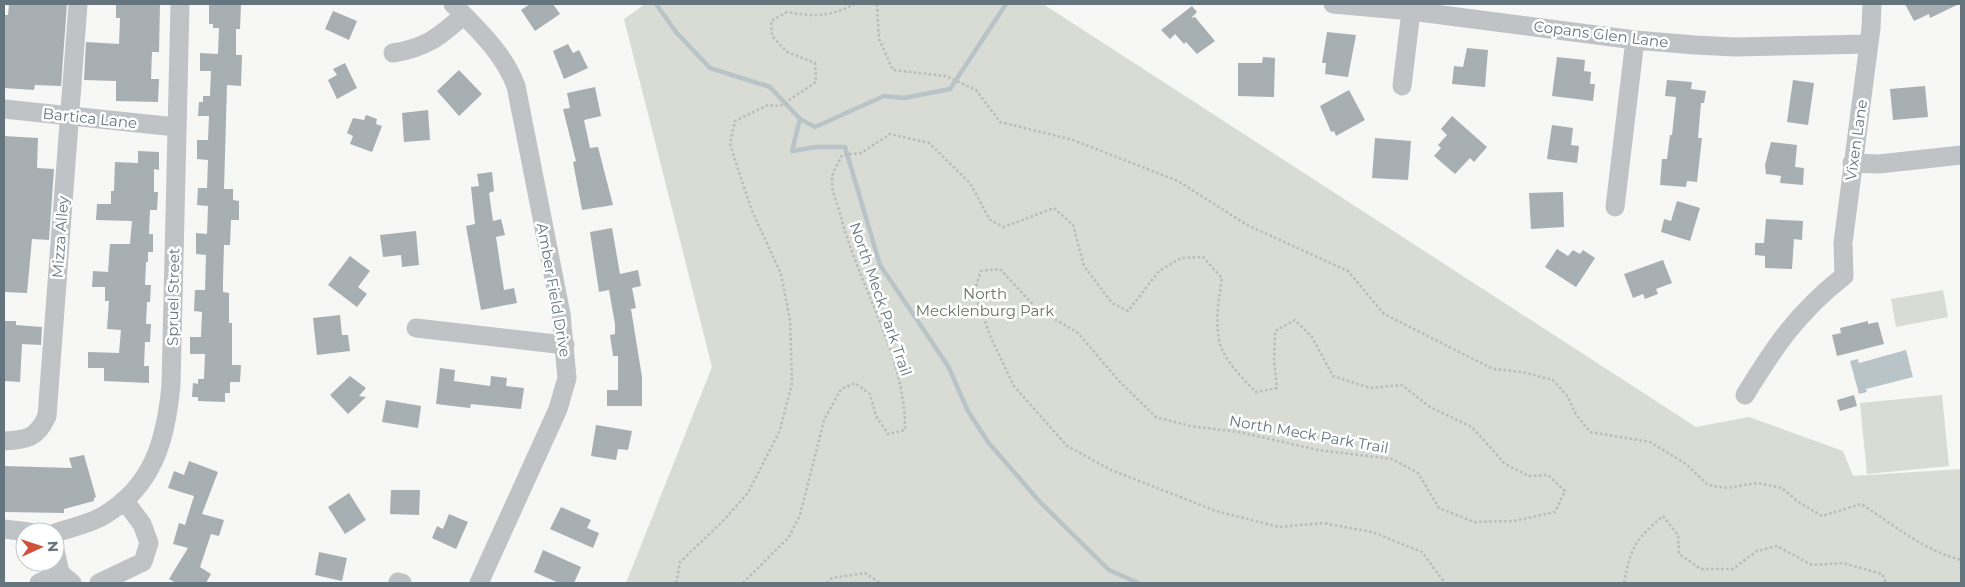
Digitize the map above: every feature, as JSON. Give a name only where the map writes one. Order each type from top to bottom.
[{"type":"street","name":"Mizza Alley","points":[[4,440],[28,439],[41,428],[47,416],[78,4]]},
{"type":"street","name":"Spruel Street","points":[[65,529],[102,516],[124,500],[146,476],[160,452],[168,421],[171,385],[180,4]]},
{"type":"street","name":"Copans Glen Lane","points":[[1334,4],[1411,11],[1635,40],[1735,47],[1869,44]]},
{"type":"street","name":"Vixen Lane","points":[[1746,395],[1769,355],[1794,321],[1821,294],[1844,276],[1843,243],[1869,44],[1872,4]]},
{"type":"street","points":[[393,53],[420,48],[433,42],[458,9]]},
{"type":"street","name":"Amber Field Drive","points":[[458,9],[499,52],[508,66],[516,86],[561,314],[568,378],[565,390],[479,583]]},
{"type":"street","points":[[1402,86],[1411,11]]},
{"type":"street","points":[[1615,207],[1635,40]]},
{"type":"street","name":"Bartica Lane","points":[[4,109],[176,127]]},
{"type":"street","points":[[1852,163],[1879,164],[1961,155]]},
{"type":"street","points":[[416,328],[565,346]]},
{"type":"street","points":[[98,583],[143,562],[149,543],[142,524],[124,500]]},
{"type":"street","points":[[39,583],[66,578]]},
{"type":"path","points":[[676,583],[680,562],[721,523],[748,493],[780,430],[792,383],[790,320],[781,274],[752,211],[730,144],[735,121],[768,105],[780,106],[816,82],[815,63],[787,52],[772,36],[771,21],[786,12],[814,17],[842,10],[855,4]]},
{"type":"path","points":[[877,4],[879,39],[893,70],[946,76],[976,90],[1000,122],[1073,140],[1178,181],[1247,225],[1348,271],[1384,314],[1444,346],[1493,369],[1522,372],[1553,380],[1568,397],[1575,413],[1590,432],[1650,442],[1686,464],[1708,485],[1727,488],[1757,483],[1782,488],[1797,501],[1822,516],[1861,504],[1907,537],[1945,556],[1961,560]]},
{"type":"path","name":"North Meck Park Trail","points":[[743,583],[789,537],[800,515],[824,420],[841,389],[855,383],[870,394],[876,416],[888,434],[906,430],[906,406],[897,375],[879,320],[848,245],[832,180],[842,155],[861,153],[890,134],[929,143],[970,182],[990,220],[1004,227],[1054,208],[1073,225],[1084,266],[1112,303],[1128,311],[1159,272],[1181,258],[1203,256],[1222,278],[1217,307],[1220,347],[1256,392],[1277,388],[1274,361],[1275,331],[1295,320],[1312,337],[1333,376],[1370,388],[1402,385],[1430,407],[1472,427],[1505,464],[1529,476],[1548,474],[1565,491],[1555,512],[1514,521],[1474,522],[1439,508],[1418,473],[1392,459],[1318,450],[1239,432],[1190,426],[1156,417],[1119,381],[1078,333],[1036,308],[1000,269],[981,271],[974,292],[991,338],[1014,386],[1067,446],[1111,470],[1216,511],[1279,527],[1323,523],[1372,532],[1422,552],[1445,583]]},
{"type":"path","points":[[1624,583],[1629,560],[1640,535],[1663,516],[1678,535],[1679,554],[1701,569],[1732,569],[1757,551],[1777,546],[1812,564],[1843,563],[1882,574],[1886,583]]},
{"type":"path","points":[[827,583],[832,578],[865,573],[880,583]]},
{"type":"green space","name":"North Mecklenburg Park","points":[[645,4],[1043,4],[1696,427],[1749,417],[1843,451],[1853,476],[1961,469],[1961,583],[626,583],[712,367],[624,19]]},
{"type":"green space","points":[[1943,290],[1948,317],[1896,327],[1891,299]]},
{"type":"green space","points":[[1942,395],[1949,466],[1867,474],[1860,403]]},
{"type":"shaded area","points":[[1906,350],[1913,377],[1866,389],[1867,392],[1859,394],[1850,361],[1858,359],[1859,363]]},
{"type":"building","points":[[9,4],[67,4],[61,86],[35,85],[34,90],[4,88],[4,15],[8,15]]},
{"type":"building","points":[[116,4],[160,4],[159,52],[152,52],[151,79],[159,79],[158,102],[116,101],[116,81],[84,80],[86,42],[119,44],[120,18],[116,18]]},
{"type":"building","points":[[241,4],[240,29],[236,29],[236,55],[242,55],[241,86],[227,85],[224,189],[233,189],[233,200],[239,201],[239,220],[231,220],[230,245],[224,245],[223,292],[229,293],[229,323],[232,323],[232,365],[241,365],[240,382],[230,382],[230,393],[225,393],[225,402],[198,401],[198,397],[192,397],[193,383],[198,384],[198,379],[204,379],[205,354],[190,354],[190,337],[201,337],[202,312],[194,311],[195,290],[205,290],[206,255],[196,254],[196,233],[207,234],[208,206],[197,205],[198,188],[207,188],[208,160],[197,159],[197,140],[208,140],[209,116],[198,116],[199,102],[203,102],[203,96],[210,96],[211,71],[200,71],[200,53],[218,54],[219,28],[213,28],[213,24],[209,24],[209,5]]},
{"type":"building","points":[[530,4],[553,4],[560,14],[535,31],[521,10]]},
{"type":"building","points":[[1905,4],[1959,4],[1930,18],[1929,14],[1914,21]]},
{"type":"building","points":[[1192,6],[1197,12],[1191,18],[1195,17],[1215,41],[1197,54],[1175,34],[1170,39],[1161,30]]},
{"type":"building","points":[[333,11],[357,21],[349,40],[325,29]]},
{"type":"building","points":[[1327,32],[1356,35],[1348,77],[1325,74],[1326,63],[1322,63]]},
{"type":"building","points":[[568,44],[573,53],[579,50],[588,68],[564,79],[553,51]]},
{"type":"building","points":[[1467,48],[1488,50],[1485,87],[1452,84],[1454,66],[1463,67]]},
{"type":"building","points":[[1263,57],[1275,58],[1274,97],[1238,96],[1238,63],[1262,63]]},
{"type":"building","points":[[1557,57],[1585,60],[1584,71],[1591,72],[1590,84],[1595,84],[1593,101],[1552,96]]},
{"type":"building","points":[[345,63],[357,88],[337,99],[328,80],[337,75],[333,69]]},
{"type":"building","points":[[459,70],[482,94],[459,116],[437,91]]},
{"type":"building","points":[[1667,80],[1692,82],[1691,89],[1706,91],[1704,103],[1701,103],[1698,138],[1702,138],[1697,182],[1687,181],[1686,187],[1660,185],[1662,159],[1667,159],[1670,135],[1672,135],[1676,97],[1665,96]]},
{"type":"building","points":[[1793,80],[1814,83],[1808,125],[1787,122]]},
{"type":"building","points":[[1925,86],[1928,117],[1893,120],[1890,89]]},
{"type":"building","points":[[595,87],[601,116],[584,120],[590,148],[598,147],[613,205],[582,210],[573,162],[576,161],[563,109],[570,108],[567,93]]},
{"type":"building","points":[[1349,90],[1365,120],[1336,136],[1334,131],[1331,132],[1320,106]]},
{"type":"building","points":[[428,110],[430,140],[404,142],[402,113]]},
{"type":"building","points":[[366,115],[377,119],[376,124],[382,126],[372,152],[350,144],[353,136],[347,133],[353,118],[364,120]]},
{"type":"building","points":[[1452,116],[1487,147],[1474,162],[1470,158],[1455,174],[1434,156],[1441,148],[1438,145],[1447,135],[1441,129]]},
{"type":"building","points":[[1552,125],[1573,128],[1571,145],[1579,146],[1577,163],[1547,159]]},
{"type":"building","points":[[4,136],[38,138],[37,168],[54,169],[49,240],[32,239],[27,293],[4,292]]},
{"type":"building","points":[[1375,138],[1411,141],[1408,180],[1372,178]]},
{"type":"building","points":[[1771,142],[1797,145],[1795,167],[1804,168],[1803,185],[1780,183],[1781,176],[1766,174],[1765,165]]},
{"type":"building","points":[[138,151],[159,152],[159,170],[154,169],[154,192],[158,192],[157,210],[150,210],[149,234],[153,234],[153,252],[148,252],[145,285],[151,285],[150,302],[147,302],[146,324],[151,324],[150,342],[145,342],[144,366],[149,366],[149,383],[104,381],[104,368],[88,368],[88,352],[119,353],[121,330],[107,329],[109,301],[105,301],[105,287],[92,287],[93,271],[108,272],[110,244],[130,244],[132,221],[96,220],[97,204],[111,204],[111,191],[114,191],[115,162],[138,163]]},
{"type":"building","points":[[492,172],[494,191],[489,193],[493,221],[501,219],[505,235],[496,237],[504,290],[514,288],[517,303],[481,310],[466,226],[475,224],[471,187],[479,186],[477,174]]},
{"type":"building","points":[[1563,192],[1564,227],[1531,229],[1529,193]]},
{"type":"building","points":[[1677,201],[1700,208],[1690,241],[1661,232],[1664,219],[1671,221]]},
{"type":"building","points":[[1766,219],[1803,221],[1802,240],[1794,239],[1792,269],[1765,268],[1765,256],[1755,255],[1755,243],[1764,243]]},
{"type":"building","points":[[612,228],[620,274],[638,270],[641,286],[632,288],[636,308],[631,309],[642,377],[642,406],[607,406],[607,390],[618,390],[618,356],[613,356],[610,335],[615,334],[615,324],[609,290],[599,292],[590,232]]},
{"type":"building","points":[[416,231],[419,265],[402,267],[401,255],[383,257],[380,235]]},
{"type":"building","points":[[1557,249],[1568,256],[1573,250],[1580,254],[1583,250],[1595,258],[1576,287],[1545,267]]},
{"type":"building","points":[[350,256],[370,271],[358,287],[367,294],[357,307],[328,285]]},
{"type":"building","points":[[1663,260],[1672,283],[1656,289],[1658,294],[1645,299],[1643,294],[1633,298],[1624,274]]},
{"type":"building","points":[[340,315],[342,335],[348,335],[350,351],[317,355],[313,318]]},
{"type":"building","points":[[4,321],[16,321],[16,325],[42,327],[41,345],[22,344],[20,382],[4,381]]},
{"type":"building","points":[[1868,321],[1868,324],[1878,322],[1884,344],[1837,356],[1832,335],[1841,333],[1840,328]]},
{"type":"building","points":[[440,368],[455,370],[454,381],[490,386],[491,376],[507,378],[506,386],[524,388],[521,409],[471,404],[470,408],[436,404]]},
{"type":"building","points":[[350,376],[366,388],[359,396],[366,397],[348,414],[330,395]]},
{"type":"building","points":[[1854,395],[1857,406],[1840,411],[1837,400]]},
{"type":"building","points":[[386,400],[421,406],[418,428],[382,422]]},
{"type":"building","points":[[596,425],[632,431],[628,450],[618,449],[616,460],[591,456]]},
{"type":"building","points":[[84,455],[96,497],[94,501],[64,509],[64,513],[4,512],[4,466],[72,468],[69,458]]},
{"type":"building","points":[[189,461],[218,472],[202,514],[224,520],[219,536],[211,534],[200,567],[211,574],[206,583],[176,583],[169,579],[188,548],[173,544],[179,523],[185,525],[194,496],[168,488],[174,471],[184,475]]},
{"type":"building","points":[[391,490],[420,490],[419,515],[390,514]]},
{"type":"building","points":[[349,493],[366,520],[345,534],[328,507]]},
{"type":"building","points":[[561,507],[591,520],[587,528],[599,533],[593,548],[550,529]]},
{"type":"building","points":[[449,514],[468,522],[456,549],[432,538],[437,526],[443,529]]},
{"type":"building","points":[[543,550],[581,567],[574,583],[559,583],[534,572]]},
{"type":"building","points":[[319,552],[347,558],[342,581],[315,575]]},
{"type":"waterway","points":[[656,4],[676,32],[710,68],[770,87],[800,119],[815,127],[884,96],[904,98],[950,89],[1006,4]]},
{"type":"waterway","points":[[800,119],[792,151],[816,147],[845,147],[880,265],[948,366],[968,411],[988,442],[1040,502],[1109,570],[1138,583]]}]
